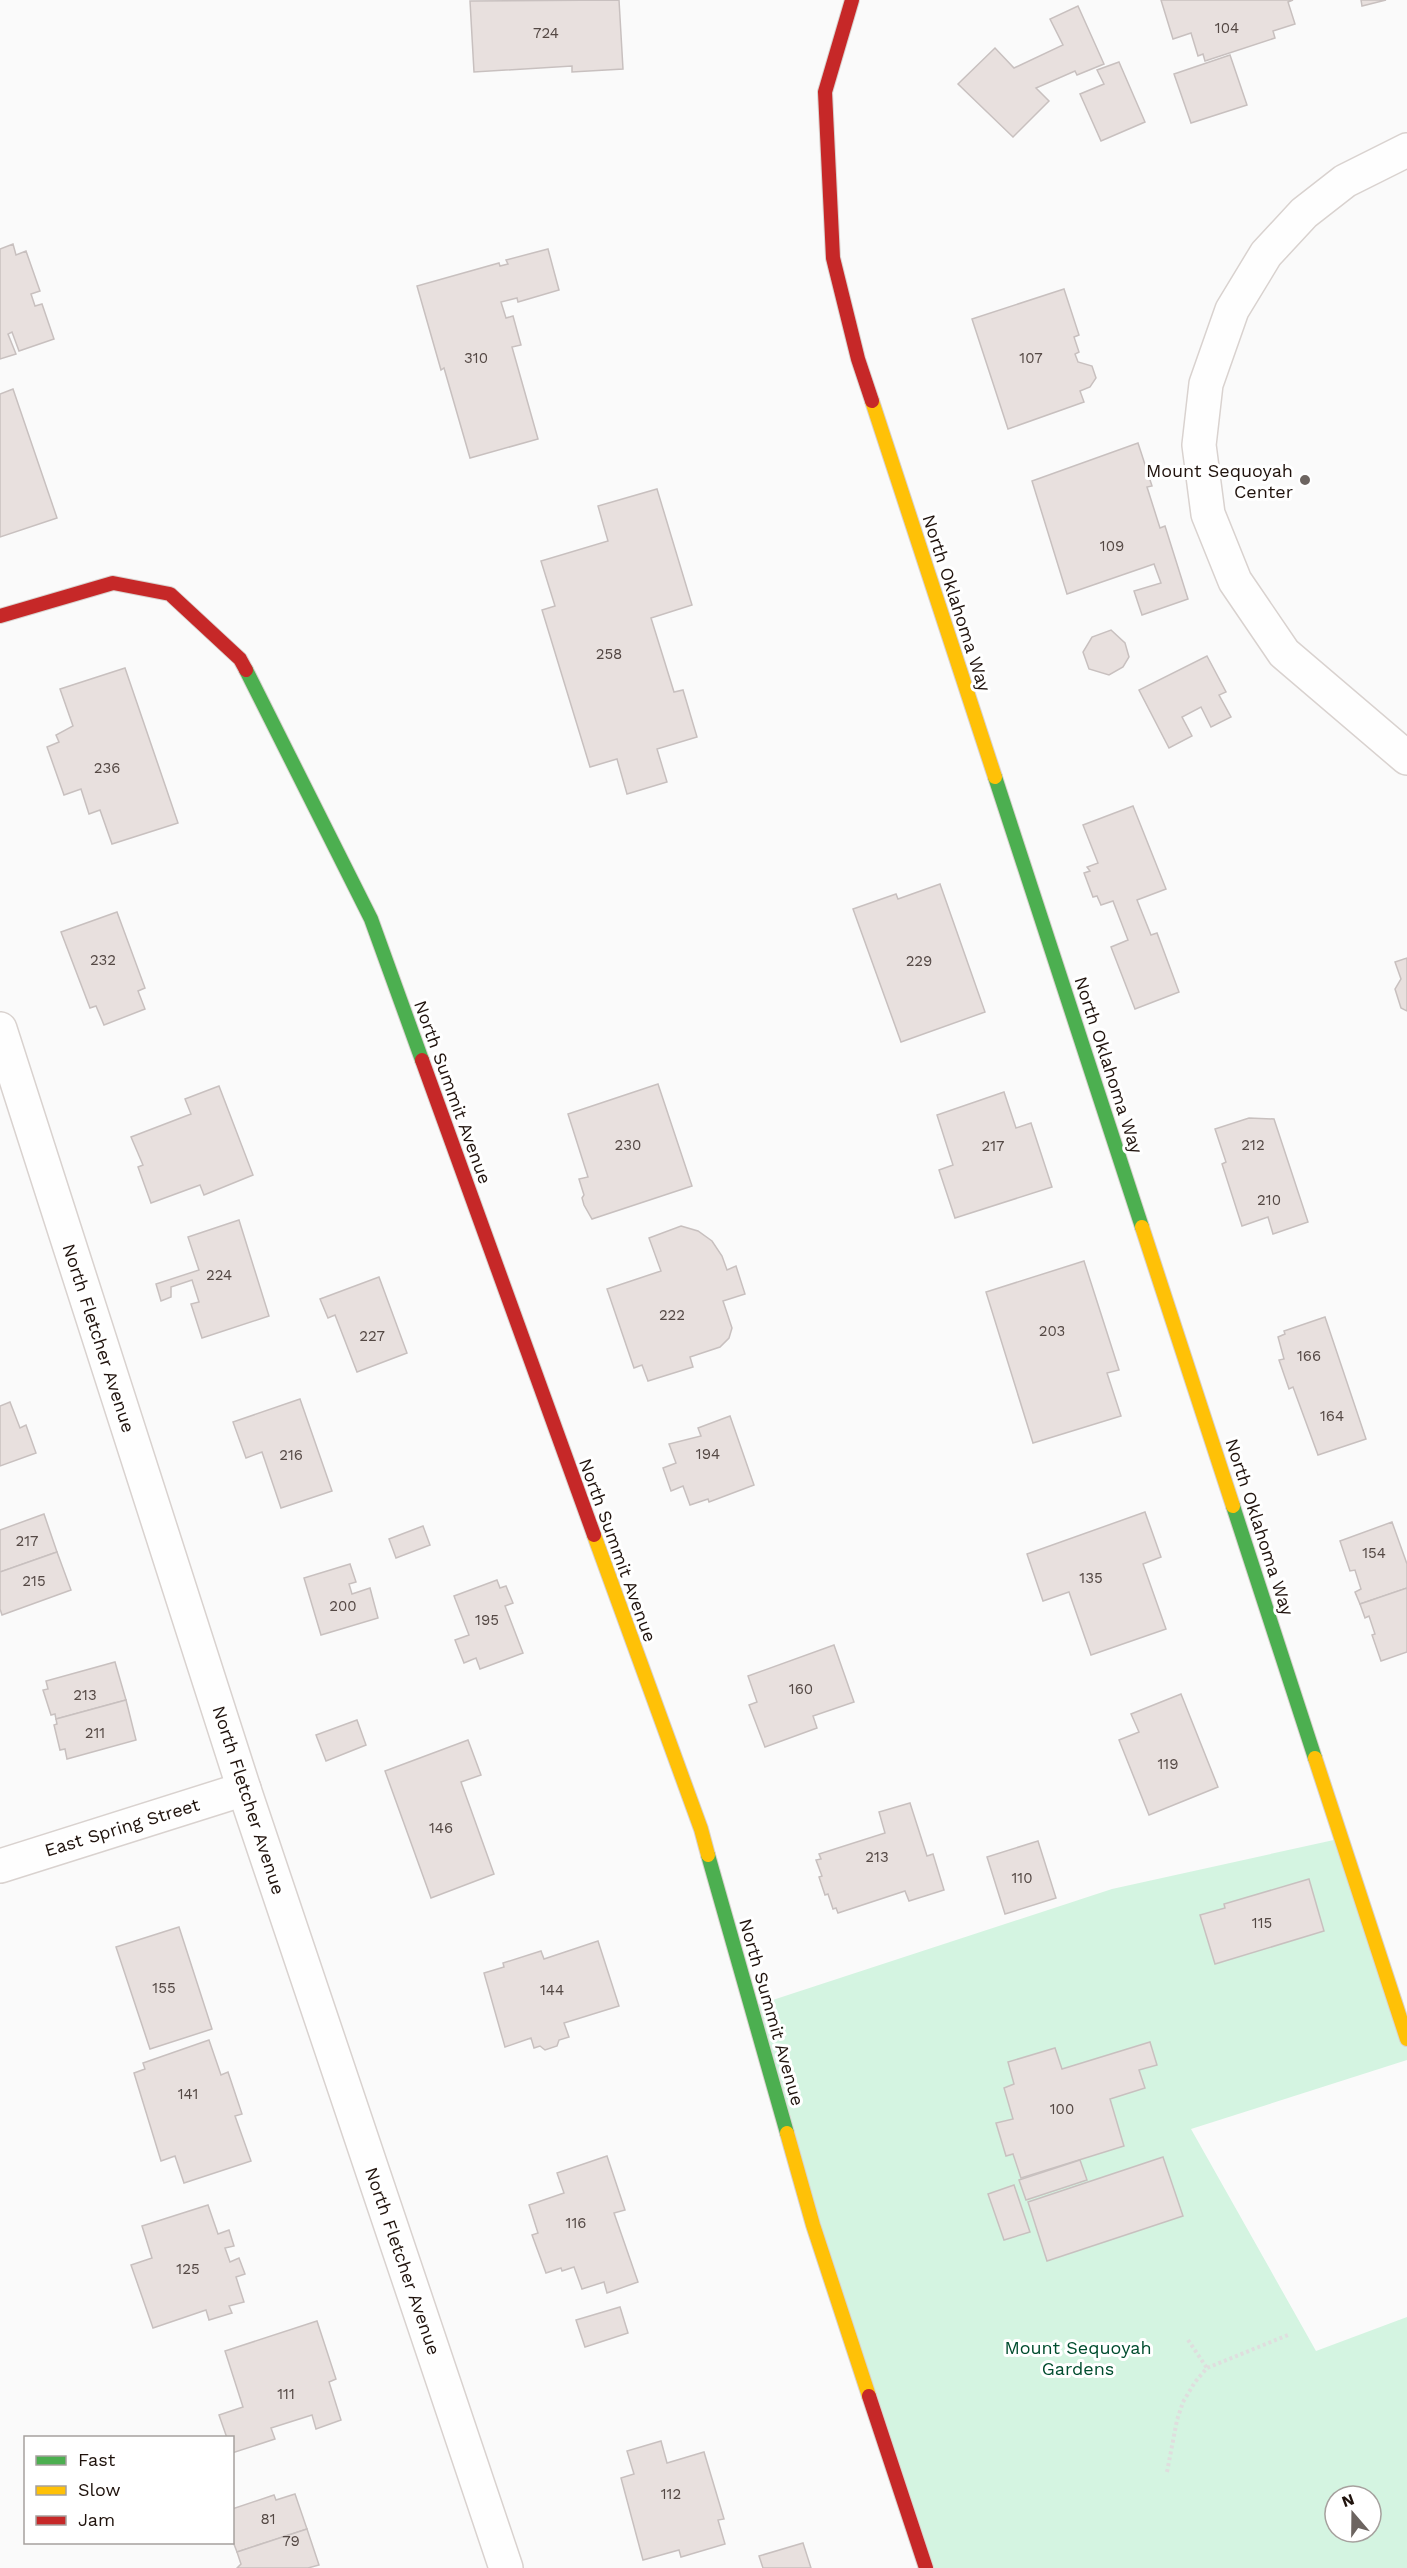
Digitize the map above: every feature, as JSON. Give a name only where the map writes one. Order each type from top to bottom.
[{"type":"street","name":"North Oklahoma Way","points":[[852,0],[825,92],[833,258],[858,359],[1407,2039]]},
{"type":"street","points":[[1407,150],[1346,181],[1304,213],[1266,254],[1232,310],[1206,384],[1198,445],[1208,514],[1235,580],[1284,653],[1407,758]]},
{"type":"street","name":"North Summit Avenue","points":[[0,616],[113,583],[170,594],[240,659],[371,919],[701,1829],[813,2225],[926,2568]]},
{"type":"street","name":"North Fletcher Avenue","points":[[0,1029],[244,1789],[506,2568]]},
{"type":"street","name":"East Spring Street","points":[[0,1866],[244,1789]]},
{"type":"path","points":[[1167,2472],[1177,2420],[1195,2382],[1207,2368],[1288,2335]]},
{"type":"path","points":[[1188,2340],[1207,2368]]},
{"type":"green space","name":"Mount Sequoyah Gardens","points":[[1343,1838],[1407,2039],[1407,2060],[1191,2129],[1316,2351],[1407,2317],[1407,2568],[926,2568],[751,2007],[1112,1889]]},
{"type":"building","points":[[619,0],[623,69],[572,72],[572,66],[474,72],[470,1]]},
{"type":"building","points":[[1161,0],[1293,0],[1288,2],[1295,24],[1273,31],[1275,38],[1205,61],[1203,54],[1198,56],[1191,33],[1173,39]]},
{"type":"building","points":[[1361,0],[1386,0],[1362,6]]},
{"type":"building","points":[[1078,6],[1104,64],[1077,75],[1075,71],[1036,88],[1049,101],[1013,137],[958,84],[995,48],[1014,68],[1063,45],[1050,19]]},
{"type":"building","points":[[1230,55],[1247,105],[1191,123],[1174,74]]},
{"type":"building","points":[[1119,62],[1145,122],[1101,141],[1080,94],[1104,84],[1097,70]]},
{"type":"building","points":[[13,244],[16,255],[26,251],[40,291],[31,294],[35,306],[42,304],[54,339],[19,351],[12,332],[8,334],[16,354],[0,359],[0,249]]},
{"type":"building","points":[[548,249],[559,290],[518,302],[517,298],[501,302],[506,318],[513,316],[521,345],[512,347],[538,439],[470,458],[444,368],[441,370],[417,286],[499,263],[500,266],[508,264],[506,260]]},
{"type":"building","points":[[1064,289],[1079,335],[1074,337],[1079,352],[1075,354],[1078,362],[1092,366],[1096,378],[1090,387],[1080,391],[1084,402],[1008,429],[972,319]]},
{"type":"building","points":[[13,389],[57,518],[0,537],[0,394]]},
{"type":"building","points":[[1138,443],[1152,486],[1147,487],[1160,528],[1165,526],[1188,599],[1142,615],[1134,591],[1161,583],[1154,564],[1067,594],[1032,481]]},
{"type":"building","points":[[657,489],[692,605],[651,618],[674,692],[683,690],[697,737],[657,749],[667,782],[627,794],[617,759],[590,767],[542,610],[555,606],[541,561],[608,541],[598,506]]},
{"type":"building","points":[[1111,630],[1125,643],[1129,657],[1123,667],[1109,675],[1089,669],[1083,652],[1092,637]]},
{"type":"building","points":[[1207,656],[1226,692],[1219,695],[1231,717],[1211,727],[1201,707],[1182,717],[1192,736],[1169,748],[1139,690]]},
{"type":"building","points":[[125,668],[178,823],[112,844],[100,810],[89,814],[81,789],[64,795],[47,747],[59,742],[56,735],[73,726],[60,689]]},
{"type":"building","points":[[1133,806],[1166,889],[1137,900],[1151,935],[1157,933],[1179,992],[1135,1009],[1111,947],[1128,940],[1113,901],[1101,905],[1097,896],[1093,897],[1084,873],[1090,871],[1087,867],[1098,863],[1083,825]]},
{"type":"building","points":[[940,884],[985,1012],[901,1042],[853,909],[896,894],[898,899]]},
{"type":"building","points":[[117,912],[145,988],[138,991],[145,1009],[104,1025],[96,1006],[90,1008],[61,932]]},
{"type":"building","points":[[1407,958],[1407,1011],[1401,1008],[1395,989],[1401,979],[1395,962]]},
{"type":"building","points":[[658,1084],[692,1186],[592,1219],[584,1205],[582,1198],[584,1195],[579,1179],[588,1177],[568,1114]]},
{"type":"building","points":[[219,1086],[253,1175],[204,1195],[200,1185],[151,1203],[138,1167],[143,1165],[131,1137],[191,1114],[185,1099]]},
{"type":"building","points":[[1004,1092],[1016,1128],[1031,1123],[1052,1187],[955,1218],[939,1170],[953,1165],[937,1115]]},
{"type":"building","points":[[1249,1118],[1274,1119],[1308,1222],[1273,1234],[1268,1217],[1242,1226],[1222,1164],[1226,1162],[1215,1129]]},
{"type":"building","points":[[239,1220],[269,1316],[202,1338],[191,1304],[199,1302],[192,1280],[171,1287],[171,1297],[161,1301],[156,1284],[199,1270],[188,1237]]},
{"type":"building","points":[[681,1226],[698,1231],[712,1241],[722,1256],[727,1270],[736,1266],[745,1294],[723,1301],[732,1328],[729,1338],[720,1347],[690,1357],[693,1367],[648,1381],[642,1365],[634,1368],[607,1289],[661,1271],[649,1238]]},
{"type":"building","points":[[1084,1261],[1119,1370],[1107,1373],[1121,1416],[1033,1443],[986,1292]]},
{"type":"building","points":[[379,1277],[407,1353],[357,1372],[335,1315],[328,1318],[320,1299]]},
{"type":"building","points":[[1325,1317],[1366,1439],[1318,1455],[1293,1387],[1289,1389],[1279,1360],[1284,1359],[1278,1337],[1285,1334],[1284,1331]]},
{"type":"building","points":[[300,1399],[332,1491],[281,1508],[262,1452],[246,1458],[233,1422]]},
{"type":"building","points":[[10,1402],[20,1428],[26,1425],[36,1453],[0,1466],[0,1406]]},
{"type":"building","points":[[730,1416],[754,1485],[709,1502],[708,1499],[690,1505],[683,1486],[671,1491],[663,1468],[676,1463],[669,1444],[701,1436],[698,1428]]},
{"type":"building","points":[[1145,1512],[1161,1557],[1143,1564],[1166,1629],[1091,1655],[1069,1592],[1043,1601],[1027,1554]]},
{"type":"building","points":[[44,1514],[57,1552],[0,1572],[0,1530]]},
{"type":"building","points":[[1392,1522],[1407,1564],[1407,1588],[1360,1604],[1355,1592],[1361,1589],[1355,1570],[1350,1571],[1340,1541]]},
{"type":"building","points":[[423,1526],[430,1545],[396,1558],[389,1539]]},
{"type":"building","points":[[57,1552],[71,1590],[2,1615],[0,1572]]},
{"type":"building","points":[[350,1564],[356,1582],[349,1584],[352,1594],[370,1588],[378,1618],[321,1635],[304,1578]]},
{"type":"building","points":[[497,1580],[500,1588],[506,1586],[513,1603],[505,1606],[523,1653],[480,1669],[476,1658],[464,1663],[455,1640],[469,1635],[454,1596]]},
{"type":"building","points":[[1407,1588],[1407,1652],[1381,1661],[1372,1635],[1375,1634],[1369,1616],[1365,1618],[1360,1604]]},
{"type":"building","points":[[834,1645],[854,1702],[813,1716],[817,1728],[765,1747],[749,1705],[757,1702],[748,1676]]},
{"type":"building","points":[[115,1662],[126,1700],[56,1719],[55,1714],[51,1715],[43,1690],[48,1689],[46,1681]]},
{"type":"building","points":[[1181,1694],[1218,1787],[1149,1815],[1119,1740],[1139,1732],[1131,1714]]},
{"type":"building","points":[[126,1700],[136,1740],[67,1759],[65,1749],[60,1750],[54,1725],[57,1724],[56,1719]]},
{"type":"building","points":[[357,1720],[366,1745],[326,1761],[316,1735]]},
{"type":"building","points":[[468,1740],[481,1775],[461,1782],[494,1874],[431,1898],[385,1771]]},
{"type":"building","points":[[910,1803],[927,1856],[933,1854],[944,1890],[909,1901],[905,1891],[838,1913],[836,1908],[833,1909],[828,1894],[825,1895],[819,1877],[822,1876],[816,1860],[821,1859],[819,1854],[885,1833],[879,1812]]},
{"type":"building","points":[[1038,1841],[1056,1898],[1005,1914],[987,1857]]},
{"type":"building","points":[[1309,1879],[1324,1931],[1215,1964],[1200,1915],[1225,1908],[1224,1904]]},
{"type":"building","points":[[179,1927],[212,2029],[150,2049],[116,1947]]},
{"type":"building","points":[[598,1941],[619,2006],[564,2023],[569,2037],[559,2040],[557,2046],[545,2050],[540,2046],[534,2048],[531,2038],[505,2047],[484,1973],[504,1967],[503,1963],[541,1951],[544,1959]]},
{"type":"building","points":[[209,2040],[221,2075],[228,2072],[242,2114],[235,2116],[251,2161],[184,2183],[175,2156],[161,2161],[134,2073],[145,2069],[143,2063]]},
{"type":"building","points":[[1150,2042],[1157,2065],[1139,2070],[1145,2088],[1110,2099],[1124,2146],[1021,2178],[1013,2154],[1006,2156],[996,2123],[1013,2119],[1004,2088],[1014,2084],[1008,2062],[1055,2048],[1062,2069]]},
{"type":"building","points":[[607,2156],[625,2210],[614,2213],[638,2282],[607,2293],[604,2282],[582,2289],[574,2267],[546,2273],[532,2235],[538,2233],[529,2205],[564,2193],[557,2173]]},
{"type":"building","points":[[1163,2157],[1183,2216],[1047,2261],[1028,2202]]},
{"type":"building","points":[[1080,2160],[1087,2180],[1026,2200],[1019,2180]]},
{"type":"building","points":[[1014,2185],[1030,2232],[1004,2240],[988,2194]]},
{"type":"building","points":[[208,2205],[218,2234],[229,2230],[234,2246],[225,2248],[230,2262],[239,2258],[245,2274],[236,2277],[244,2302],[229,2306],[232,2313],[209,2320],[206,2310],[153,2328],[131,2265],[152,2258],[142,2226]]},
{"type":"building","points":[[620,2307],[628,2333],[585,2347],[576,2320]]},
{"type":"building","points":[[317,2321],[336,2379],[329,2382],[341,2420],[316,2429],[312,2415],[271,2428],[275,2439],[234,2452],[234,2436],[226,2436],[219,2415],[243,2407],[225,2351]]},
{"type":"building","points":[[661,2441],[667,2463],[704,2452],[724,2519],[718,2520],[725,2544],[681,2557],[679,2550],[643,2560],[621,2478],[634,2474],[627,2451]]},
{"type":"building","points":[[295,2494],[307,2529],[237,2552],[234,2544],[234,2508],[274,2495],[276,2500]]},
{"type":"building","points":[[307,2529],[319,2565],[308,2568],[237,2568],[241,2564],[237,2552]]},
{"type":"building","points":[[803,2543],[811,2568],[763,2568],[759,2556]]},
{"type":"traffic: fast","points":[[246,670],[371,919],[422,1060]]},
{"type":"traffic: fast","points":[[995,777],[1142,1227]]},
{"type":"traffic: fast","points":[[1233,1506],[1315,1758]]},
{"type":"traffic: fast","points":[[708,1855],[787,2133]]},
{"type":"traffic: slow","points":[[872,401],[995,777]]},
{"type":"traffic: slow","points":[[1142,1227],[1233,1506]]},
{"type":"traffic: slow","points":[[594,1535],[701,1829],[708,1855]]},
{"type":"traffic: slow","points":[[1315,1758],[1407,2039]]},
{"type":"traffic: slow","points":[[787,2133],[813,2225],[869,2396]]},
{"type":"traffic: jam","points":[[852,0],[825,92],[833,258],[858,359],[872,401]]},
{"type":"traffic: jam","points":[[0,616],[113,583],[170,594],[240,659],[246,670]]},
{"type":"traffic: jam","points":[[422,1060],[594,1535]]},
{"type":"traffic: jam","points":[[869,2396],[926,2568]]},
{"type":"place","name":"Mount Sequoyah Center","points":[[1305,480]]}]
